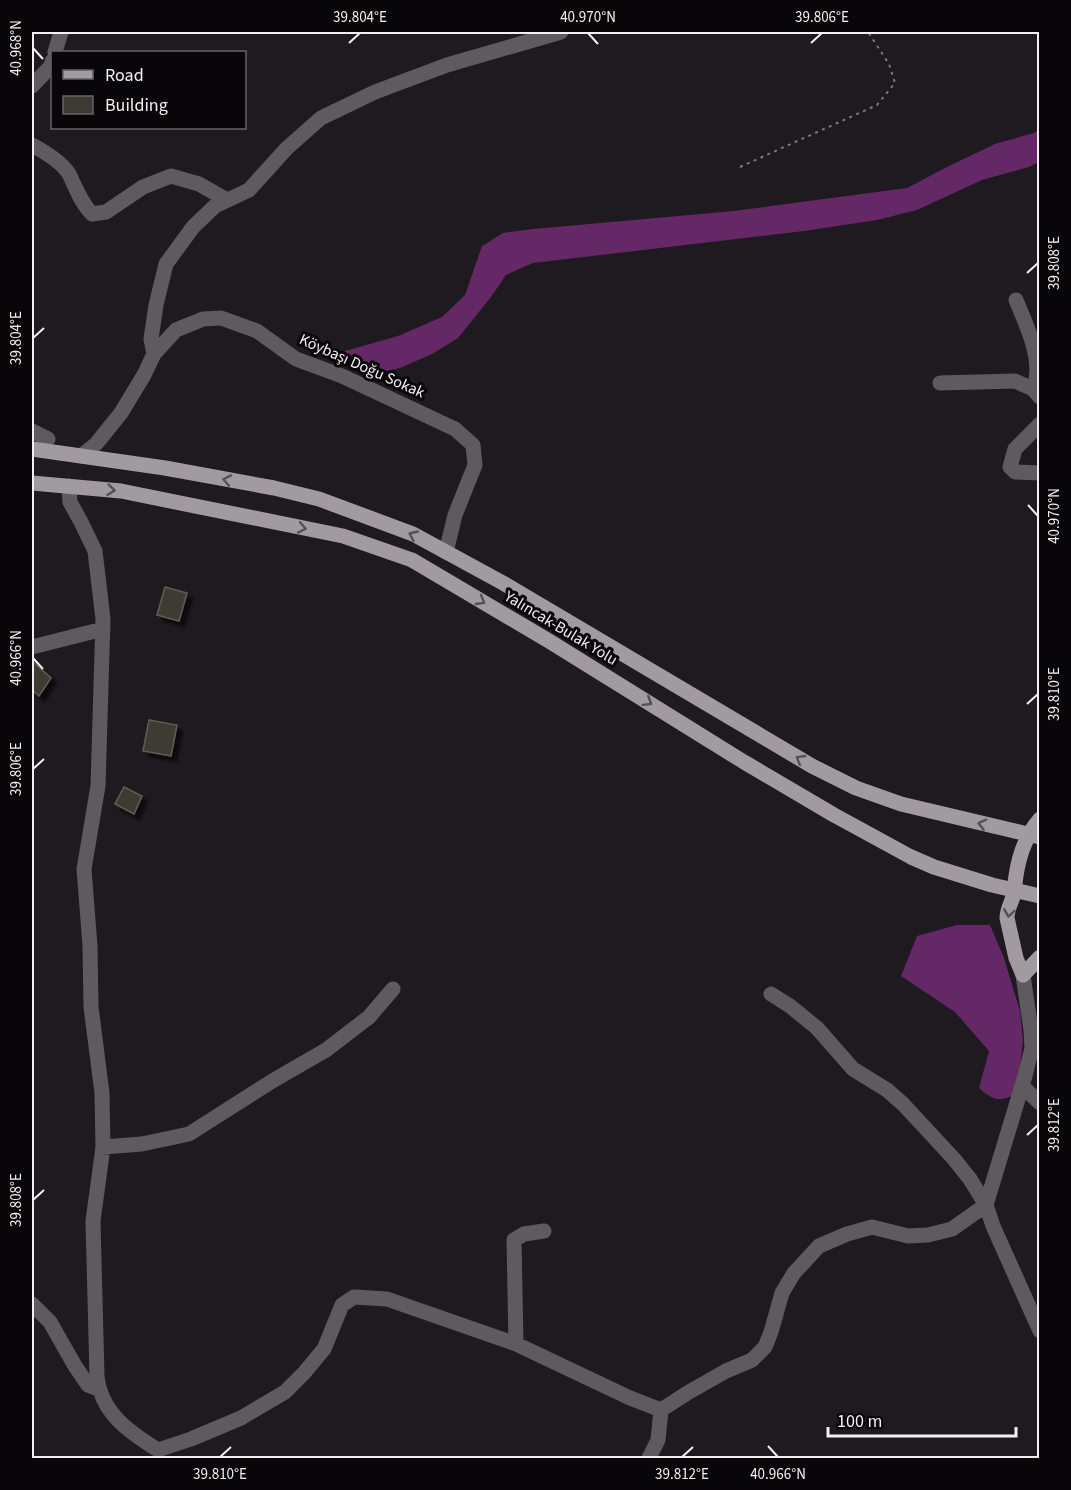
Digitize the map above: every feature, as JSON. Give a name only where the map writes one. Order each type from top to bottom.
[{"type":"main road","name":"Yalıncak-Bulak Yolu","points":[[32,449],[165,468],[274,489],[319,500],[413,534],[503,583],[812,766],[856,788],[901,804],[1034,836]]},
{"type":"main road","name":"Yalıncak-Bulak Yolu","points":[[32,483],[121,491],[343,536],[412,560],[549,641],[744,762],[919,861],[1014,891],[1040,896]]},
{"type":"main road","points":[[1040,819],[1032,828],[1034,836],[1021,852],[1014,891],[1007,911],[1016,958],[1023,975],[1040,957]]},
{"type":"street","points":[[54,51],[61,32]]},
{"type":"street","points":[[154,354],[151,339],[166,264],[193,227],[215,206],[249,190],[287,148],[321,118],[375,92],[447,65],[561,32]]},
{"type":"street","points":[[32,86],[51,66]]},
{"type":"street","points":[[32,145],[41,149],[67,171],[85,207],[92,214],[106,212],[143,187],[171,176],[199,184],[227,200]]},
{"type":"street","points":[[940,383],[1015,381],[1036,393],[1034,344],[1016,300]]},
{"type":"street","name":"Köybaşı Doğu Sokak","points":[[81,456],[96,444],[121,413],[154,354],[176,330],[203,319],[221,318],[256,331],[296,359],[342,376],[455,429],[473,445],[475,465],[455,515],[447,552]]},
{"type":"street","points":[[1040,424],[1015,449],[1010,467],[1014,472],[1040,473]]},
{"type":"street","points":[[32,431],[48,439]]},
{"type":"street","points":[[69,486],[70,502],[94,550],[103,619],[98,786],[84,869],[90,946],[91,1007],[102,1093],[103,1147],[93,1221],[98,1389],[111,1414],[138,1438],[158,1450],[241,1418],[285,1392],[304,1373],[324,1349],[342,1305],[354,1297],[387,1299],[516,1344],[630,1398],[661,1410]]},
{"type":"street","points":[[32,647],[103,629]]},
{"type":"street","points":[[661,1410],[698,1386],[752,1360],[765,1347],[782,1293],[794,1273],[819,1246],[847,1234],[872,1227],[908,1236],[944,1231],[986,1205],[1022,1086],[1035,1060],[1023,975]]},
{"type":"street","points":[[103,1147],[142,1144],[189,1134],[326,1050],[369,1017],[393,989]]},
{"type":"street","points":[[771,994],[817,1028],[853,1069],[887,1090],[903,1104],[954,1159],[986,1205],[993,1226],[1038,1322]]},
{"type":"street","points":[[1022,1086],[1040,1103]]},
{"type":"street","points":[[516,1344],[514,1240],[524,1234],[544,1232]]},
{"type":"street","points":[[32,1304],[50,1322],[88,1385],[98,1389]]},
{"type":"street","points":[[649,1458],[658,1440],[661,1410]]},
{"type":"path","points":[[740,167],[877,105],[895,83],[889,64],[868,32]]},
{"type":"shaded area","points":[[1039,129],[1039,162],[982,180],[917,210],[877,220],[804,231],[533,263],[506,275],[458,338],[432,354],[400,368],[377,373],[350,362],[345,351],[398,336],[442,317],[465,295],[482,246],[503,233],[734,211],[907,188],[995,144],[1034,133]]},
{"type":"shaded area","points":[[957,925],[990,925],[1004,958],[1020,1011],[1023,1040],[1017,1094],[1006,1098],[993,1098],[979,1088],[989,1051],[955,1012],[901,976],[917,936]]},
{"type":"building","points":[[165,587],[187,593],[179,621],[157,615]]},
{"type":"building","points":[[32,661],[51,678],[39,696],[32,690]]},
{"type":"building","points":[[149,720],[177,725],[171,756],[143,751]]},
{"type":"building","points":[[124,787],[142,796],[134,814],[115,804]]}]
